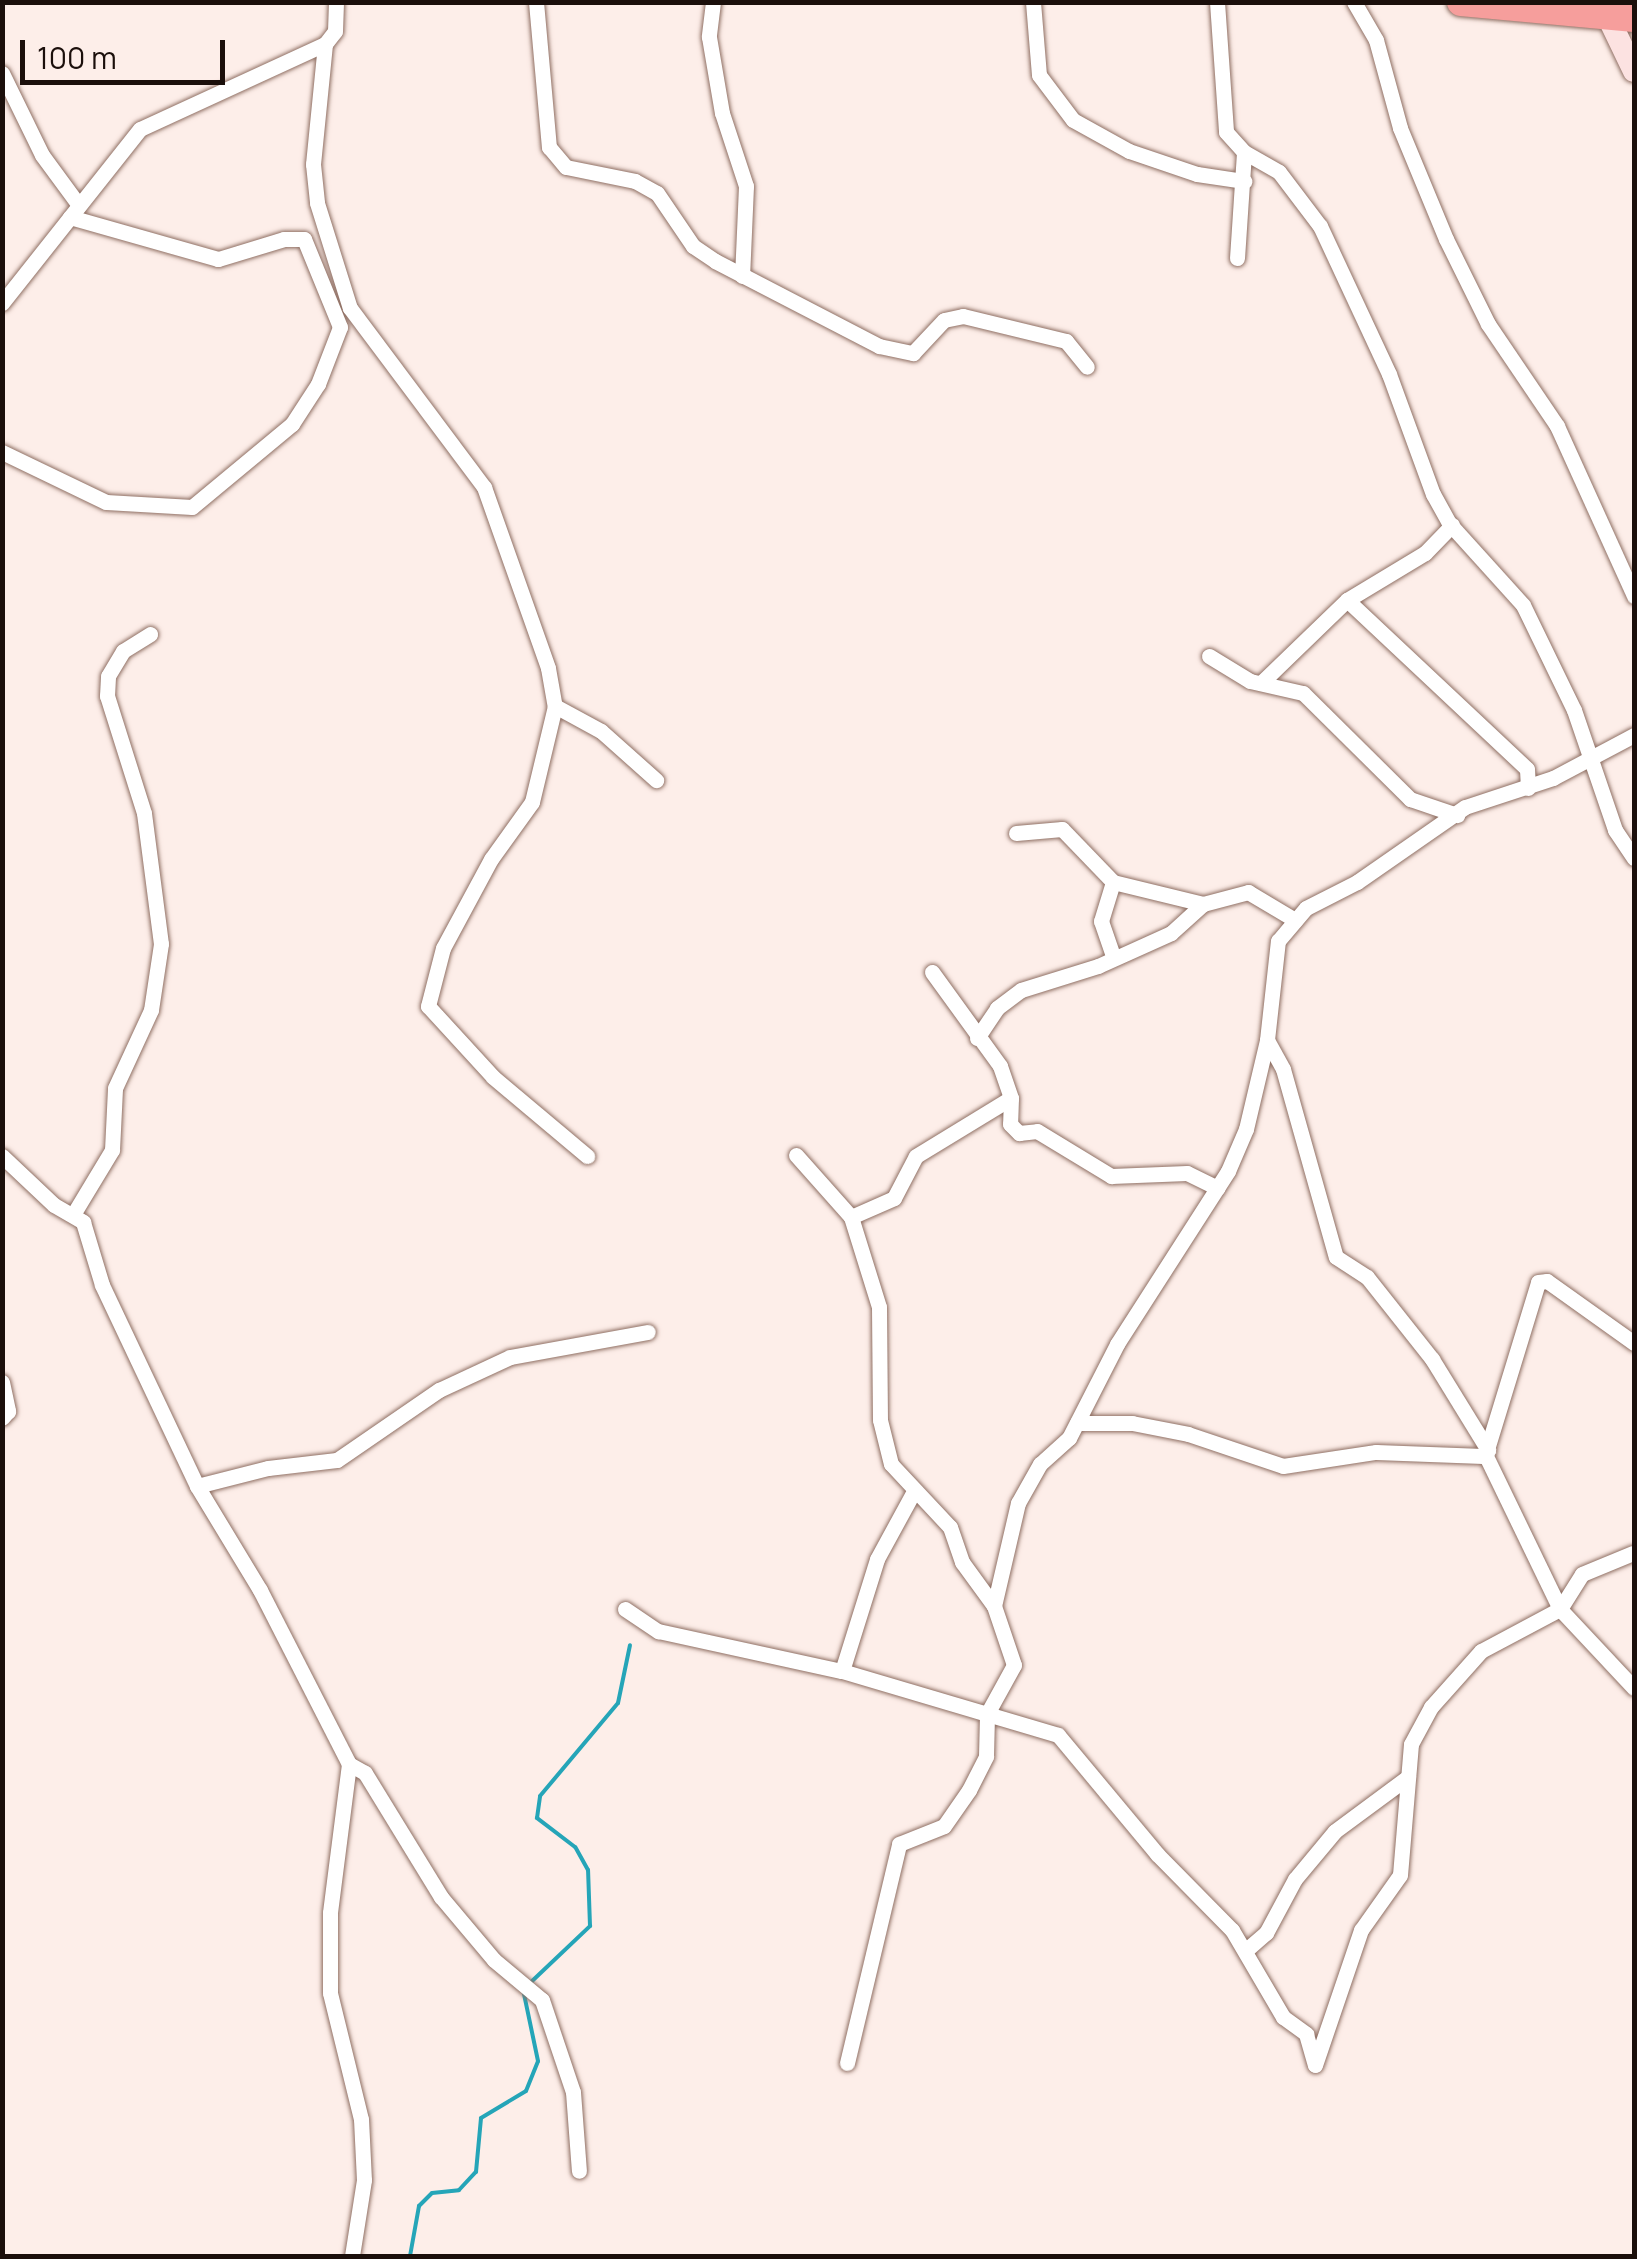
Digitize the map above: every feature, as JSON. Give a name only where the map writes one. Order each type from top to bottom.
[{"type":"highway","points":[[1477,3],[1621,17]]},
{"type":"street","points":[[4,297],[140,129],[324,44],[334,31],[336,2]]},
{"type":"street","points":[[536,2],[549,148],[556,159],[657,194],[693,246],[742,276],[900,354],[922,348],[944,320],[963,316],[1066,342],[1087,368]]},
{"type":"street","points":[[713,2],[709,37],[722,113],[746,186],[742,276]]},
{"type":"street","points":[[1033,2],[1039,74],[1073,120],[1129,151],[1197,174],[1244,181]]},
{"type":"street","points":[[1217,2],[1223,123],[1244,152],[1279,172],[1320,226],[1452,525],[1523,605],[1574,710],[1587,761],[1615,830],[1634,858]]},
{"type":"street","points":[[1354,2],[1376,40],[1388,91],[1435,216],[1488,324],[1556,426],[1634,596]]},
{"type":"street","points":[[1621,17],[1634,71]]},
{"type":"street","points":[[324,44],[313,164],[338,283],[350,308],[484,487],[548,668],[554,706],[525,820],[491,858],[443,948],[428,1006],[493,1076],[587,1156]]},
{"type":"street","points":[[2,73],[74,210],[218,259],[284,239],[304,240],[340,326],[318,384],[292,424],[192,508],[106,502],[2,452]]},
{"type":"street","points":[[1237,258],[1244,152]]},
{"type":"street","points":[[1261,684],[1347,600],[1424,552],[1452,525]]},
{"type":"street","points":[[1347,600],[1526,769],[1528,788]]},
{"type":"street","points":[[74,1212],[112,1150],[114,1088],[151,1010],[161,944],[144,813],[107,696],[108,676],[123,651],[150,634]]},
{"type":"street","points":[[1210,656],[1261,684],[1302,693],[1410,799],[1457,815]]},
{"type":"street","points":[[554,706],[601,731],[656,780]]},
{"type":"street","points":[[994,1606],[1018,1503],[1036,1469],[1077,1422],[1117,1344],[1218,1188],[1246,1130],[1268,1040],[1271,967],[1278,940],[1296,920],[1457,815],[1528,788],[1634,735]]},
{"type":"street","points":[[1016,833],[1062,829],[1114,882],[1203,904]]},
{"type":"street","points":[[1114,882],[1101,921],[1114,956]]},
{"type":"street","points":[[977,1038],[997,1008],[1021,990],[1171,933],[1203,904],[1248,892],[1296,920]]},
{"type":"street","points":[[932,972],[1000,1066],[1011,1098],[1010,1124],[1020,1133],[1037,1130],[1111,1176],[1187,1173],[1218,1188]]},
{"type":"street","points":[[1268,1040],[1283,1069],[1336,1257],[1368,1278],[1432,1359],[1487,1452],[1560,1609],[1634,1688]]},
{"type":"street","points":[[852,1217],[894,1198],[916,1156],[1011,1098]]},
{"type":"street","points":[[796,1155],[852,1217],[879,1307],[880,1427],[891,1464],[913,1493],[950,1527],[962,1562],[994,1606],[1014,1665],[987,1714],[985,1759],[949,1820],[898,1844],[847,2063]]},
{"type":"street","points":[[2,1179],[8,1160],[54,1205],[74,1212],[88,1232],[102,1284],[197,1486],[260,1590],[349,1764],[365,1773],[453,1912],[494,1960],[542,2000],[573,2092],[579,2171]]},
{"type":"street","points":[[1487,1452],[1490,1424],[1518,1362],[1538,1282],[1547,1281],[1634,1343]]},
{"type":"street","points":[[197,1486],[268,1468],[337,1460],[440,1390],[510,1357],[648,1332]]},
{"type":"street","points":[[2,1382],[8,1410],[2,1418]]},
{"type":"street","points":[[1077,1422],[1132,1423],[1188,1434],[1283,1466],[1376,1452],[1487,1452]]},
{"type":"street","points":[[842,1671],[877,1559],[913,1493]]},
{"type":"street","points":[[625,1609],[658,1631],[842,1671],[1058,1735],[1244,1951],[1284,2017],[1306,2034],[1315,2065],[1362,1930],[1403,1866],[1411,1744],[1431,1707],[1481,1651],[1560,1609],[1582,1574],[1633,1553]]},
{"type":"street","points":[[349,1764],[330,1912],[330,1993],[361,2119],[364,2180],[352,2256]]},
{"type":"street","points":[[1244,1951],[1266,1933],[1295,1879],[1336,1831],[1408,1776]]},
{"type":"waterway","points":[[530,1983],[590,1926],[588,1870],[575,1847],[537,1818],[540,1796],[618,1703],[630,1645]]},
{"type":"waterway","points":[[410,2256],[419,2206],[432,2193],[459,2190],[476,2172],[481,2118],[526,2091],[538,2061],[523,1989]]}]
